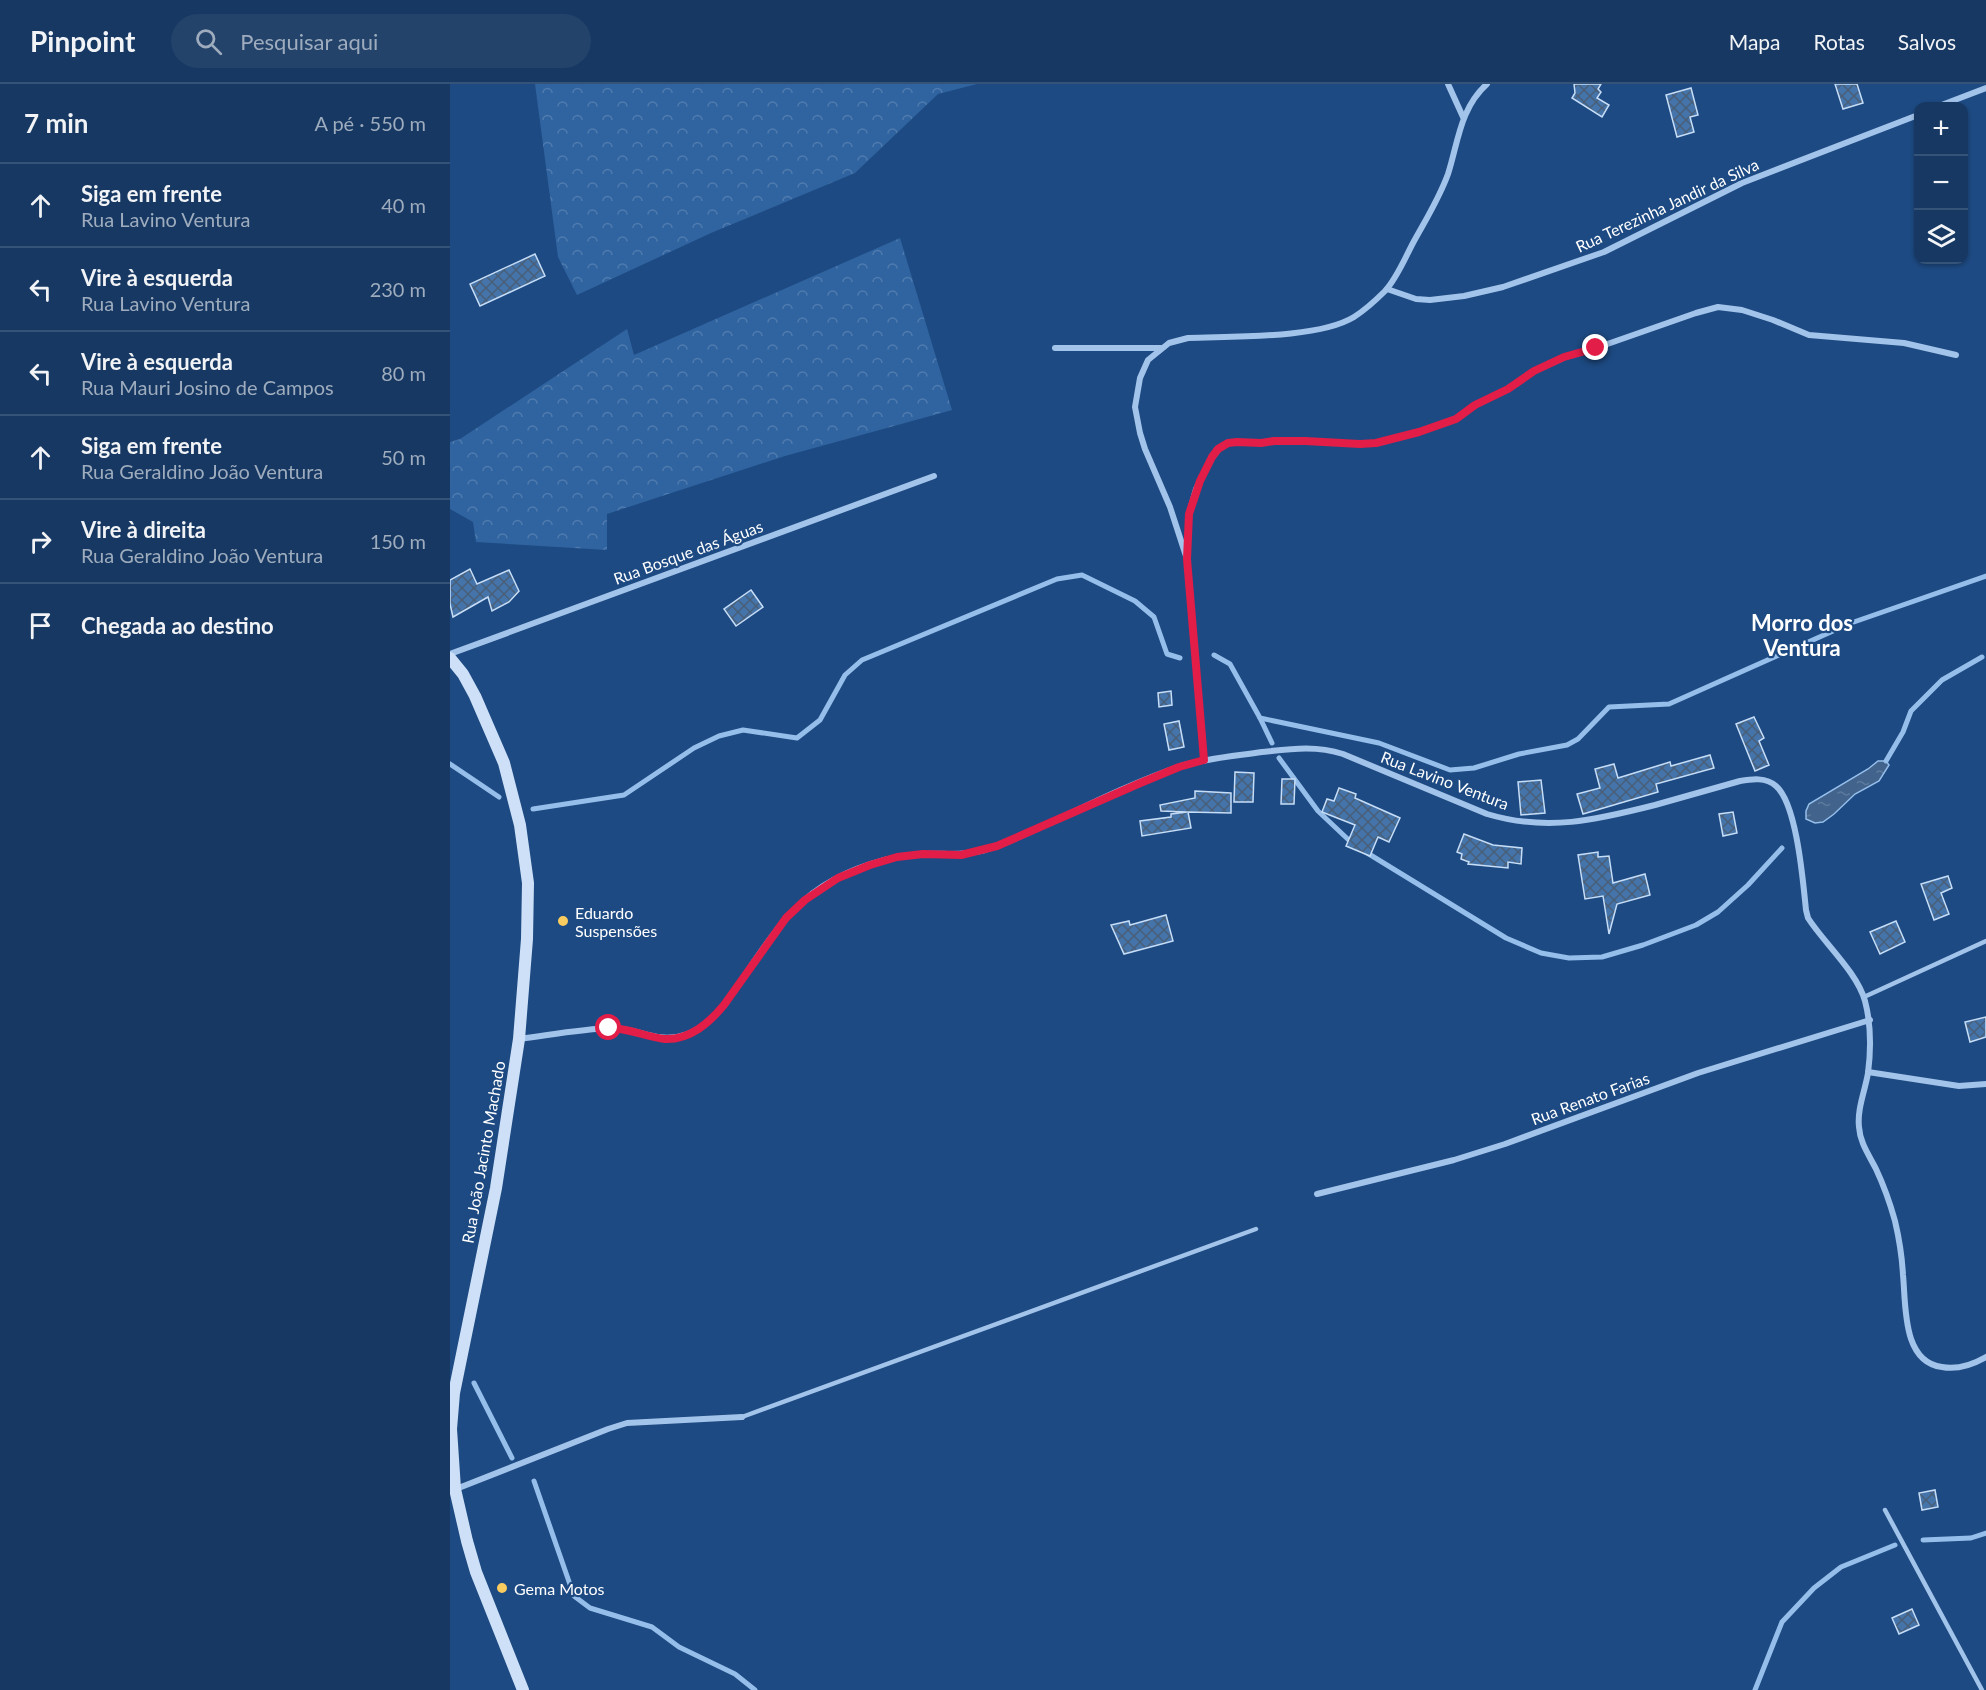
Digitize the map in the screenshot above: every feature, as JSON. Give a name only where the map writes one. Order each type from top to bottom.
[{"type":"main road","name":"Rua João Jacinto Machado","points":[[450,656],[472,689],[504,763],[520,825],[528,906],[519,1039],[496,1188],[454,1393],[452,1429],[455,1489],[476,1572],[523,1690]]},
{"type":"street","points":[[1448,84],[1463,117]]},
{"type":"street","points":[[1187,559],[1170,507],[1145,449],[1136,413],[1137,388],[1143,370],[1153,354],[1176,340],[1301,332],[1335,325],[1353,318],[1387,289],[1446,180],[1463,117],[1487,84]]},
{"type":"street","points":[[1949,102],[1986,88]]},
{"type":"street","name":"Rua Terezinha Jandir da Silva","points":[[1387,289],[1416,299],[1431,300],[1503,288],[1604,252],[1742,183],[1914,117]]},
{"type":"street","points":[[1204,760],[1187,559],[1189,514],[1196,489],[1212,457],[1218,449],[1228,443],[1288,440],[1360,444],[1376,443],[1419,432],[1456,419],[1475,405],[1508,389],[1534,371],[1564,357],[1718,307],[1742,310],[1809,334],[1904,343],[1956,355]]},
{"type":"street","points":[[1055,348],[1161,348]]},
{"type":"street","name":"Rua Bosque das Águas","points":[[450,656],[934,476]]},
{"type":"street","name":"Rua Lavino Ventura","points":[[519,1039],[609,1028],[626,1029],[665,1039],[691,1033],[719,1011],[786,918],[816,891],[838,878],[897,857],[923,854],[961,855],[997,846],[1138,784],[1179,767],[1204,760],[1297,748],[1325,749],[1486,814],[1543,824],[1590,821],[1740,781],[1758,779],[1768,781],[1782,793],[1789,811],[1800,862],[1808,918],[1844,964],[1864,997],[1870,1020],[1868,1072],[1859,1115],[1859,1131],[1886,1193],[1895,1222],[1909,1329],[1914,1346],[1925,1360],[1940,1367],[1964,1366],[1986,1357]]},
{"type":"street","name":"Rua Renato Farias","points":[[1317,1194],[1454,1160],[1505,1144],[1698,1073],[1870,1020]]},
{"type":"street","points":[[1868,1072],[1959,1086],[1986,1084]]},
{"type":"street","points":[[455,1489],[627,1423],[742,1417]]},
{"type":"lane","points":[[1864,997],[1986,941]]},
{"type":"lane","points":[[742,1417],[1256,1229]]},
{"type":"lane","points":[[1885,1510],[1982,1690]]},
{"type":"green space","points":[[535,84],[977,84],[938,94],[855,173],[711,233],[577,295],[558,257]]},
{"type":"green space","points":[[900,238],[952,410],[785,456],[607,514],[607,550],[476,542],[473,522],[450,509],[450,442],[460,439],[627,329],[634,355]]},
{"type":"water","points":[[1878,761],[1886,761],[1889,765],[1879,781],[1855,794],[1823,822],[1815,823],[1806,819],[1809,804]]},
{"type":"building","points":[[1574,84],[1601,84],[1598,89],[1601,92],[1597,98],[1609,105],[1602,117],[1572,98],[1575,93]]},
{"type":"building","points":[[1835,84],[1857,84],[1863,103],[1843,109]]},
{"type":"building","points":[[1691,88],[1698,115],[1690,117],[1694,132],[1677,137],[1666,95]]},
{"type":"building","points":[[535,254],[545,276],[480,306],[470,284]]},
{"type":"building","points":[[470,569],[477,584],[509,570],[519,591],[509,602],[492,611],[488,597],[453,617],[450,604],[450,580]]},
{"type":"building","points":[[751,590],[763,607],[736,626],[724,609]]},
{"type":"building","points":[[1171,691],[1172,705],[1159,707],[1158,693]]},
{"type":"building","points":[[1754,717],[1764,738],[1759,741],[1769,765],[1755,771],[1736,724]]},
{"type":"building","points":[[1179,721],[1184,747],[1169,750],[1164,724]]},
{"type":"building","points":[[1710,755],[1714,768],[1656,784],[1658,792],[1583,814],[1577,794],[1600,788],[1595,769],[1614,764],[1618,778],[1670,762],[1671,766]]},
{"type":"building","points":[[1235,772],[1254,773],[1253,802],[1234,802]]},
{"type":"building","points":[[1282,779],[1295,779],[1294,804],[1281,804]]},
{"type":"building","points":[[1541,780],[1545,813],[1521,815],[1518,782]]},
{"type":"building","points":[[1339,788],[1356,794],[1355,798],[1400,818],[1389,842],[1378,837],[1370,856],[1346,846],[1355,825],[1322,812],[1327,799],[1334,801]]},
{"type":"building","points":[[1195,791],[1231,793],[1231,813],[1188,812],[1191,828],[1142,836],[1140,821],[1171,817],[1171,814],[1187,812],[1161,811],[1160,805],[1195,798]]},
{"type":"building","points":[[1733,812],[1737,833],[1723,836],[1719,814]]},
{"type":"building","points":[[1464,834],[1493,845],[1522,848],[1521,864],[1508,862],[1508,868],[1468,864],[1469,862],[1461,859],[1462,854],[1457,852]]},
{"type":"building","points":[[1598,852],[1598,857],[1609,856],[1613,883],[1645,874],[1650,895],[1617,904],[1609,934],[1603,896],[1585,899],[1578,855]]},
{"type":"building","points":[[1948,876],[1952,888],[1941,893],[1949,914],[1934,920],[1921,884]]},
{"type":"building","points":[[1166,915],[1173,941],[1124,954],[1111,925],[1129,921],[1130,925]]},
{"type":"building","points":[[1896,921],[1905,942],[1880,954],[1870,932]]},
{"type":"building","points":[[1986,1017],[1986,1037],[1970,1042],[1965,1022]]},
{"type":"building","points":[[1935,1490],[1938,1507],[1922,1510],[1919,1493]]},
{"type":"building","points":[[1912,1609],[1919,1625],[1899,1634],[1892,1618]]},
{"type":"waterway","points":[[533,809],[624,795],[694,748],[719,736],[743,730],[797,738],[820,720],[845,675],[862,660],[1057,579],[1082,575],[1135,601],[1154,617],[1167,654],[1180,658]]},
{"type":"waterway","points":[[1214,655],[1230,664],[1260,718],[1379,743],[1450,770],[1474,768],[1519,754],[1567,745],[1578,739],[1609,707],[1669,704],[1851,623],[1986,576]]},
{"type":"waterway","points":[[1886,761],[1903,732],[1911,711],[1942,680],[1982,657]]},
{"type":"waterway","points":[[1260,718],[1272,743]]},
{"type":"waterway","points":[[1279,758],[1318,811],[1354,845]]},
{"type":"waterway","points":[[450,764],[499,797]]},
{"type":"waterway","points":[[1364,851],[1506,938],[1541,953],[1569,958],[1602,957],[1643,945],[1696,925],[1718,912],[1748,885],[1782,848]]},
{"type":"waterway","points":[[474,1383],[512,1458]]},
{"type":"waterway","points":[[534,1481],[574,1596],[590,1608],[652,1627],[679,1647],[735,1674],[755,1690]]},
{"type":"waterway","points":[[1923,1540],[1971,1538],[1986,1533]]},
{"type":"waterway","points":[[1755,1690],[1782,1622],[1814,1588],[1841,1567],[1895,1545]]},
{"type":"place","name":"Eduardo Suspensões","points":[[563,921]]},
{"type":"place","name":"Gema Motos","points":[[502,1588]]},
{"type":"district","name":"Morro dos Ventura","points":[[1802,634]]},
{"type":"route","points":[[609,1028],[626,1029],[665,1039],[680,1037],[699,1029],[724,1005],[786,918],[805,900],[838,878],[897,857],[923,854],[961,855],[997,846],[1138,784],[1179,767],[1204,760],[1187,559],[1189,514],[1196,489],[1209,461],[1218,449],[1228,443],[1288,440],[1376,443],[1419,432],[1456,419],[1475,405],[1508,389],[1534,371],[1564,357],[1596,348]]}]
